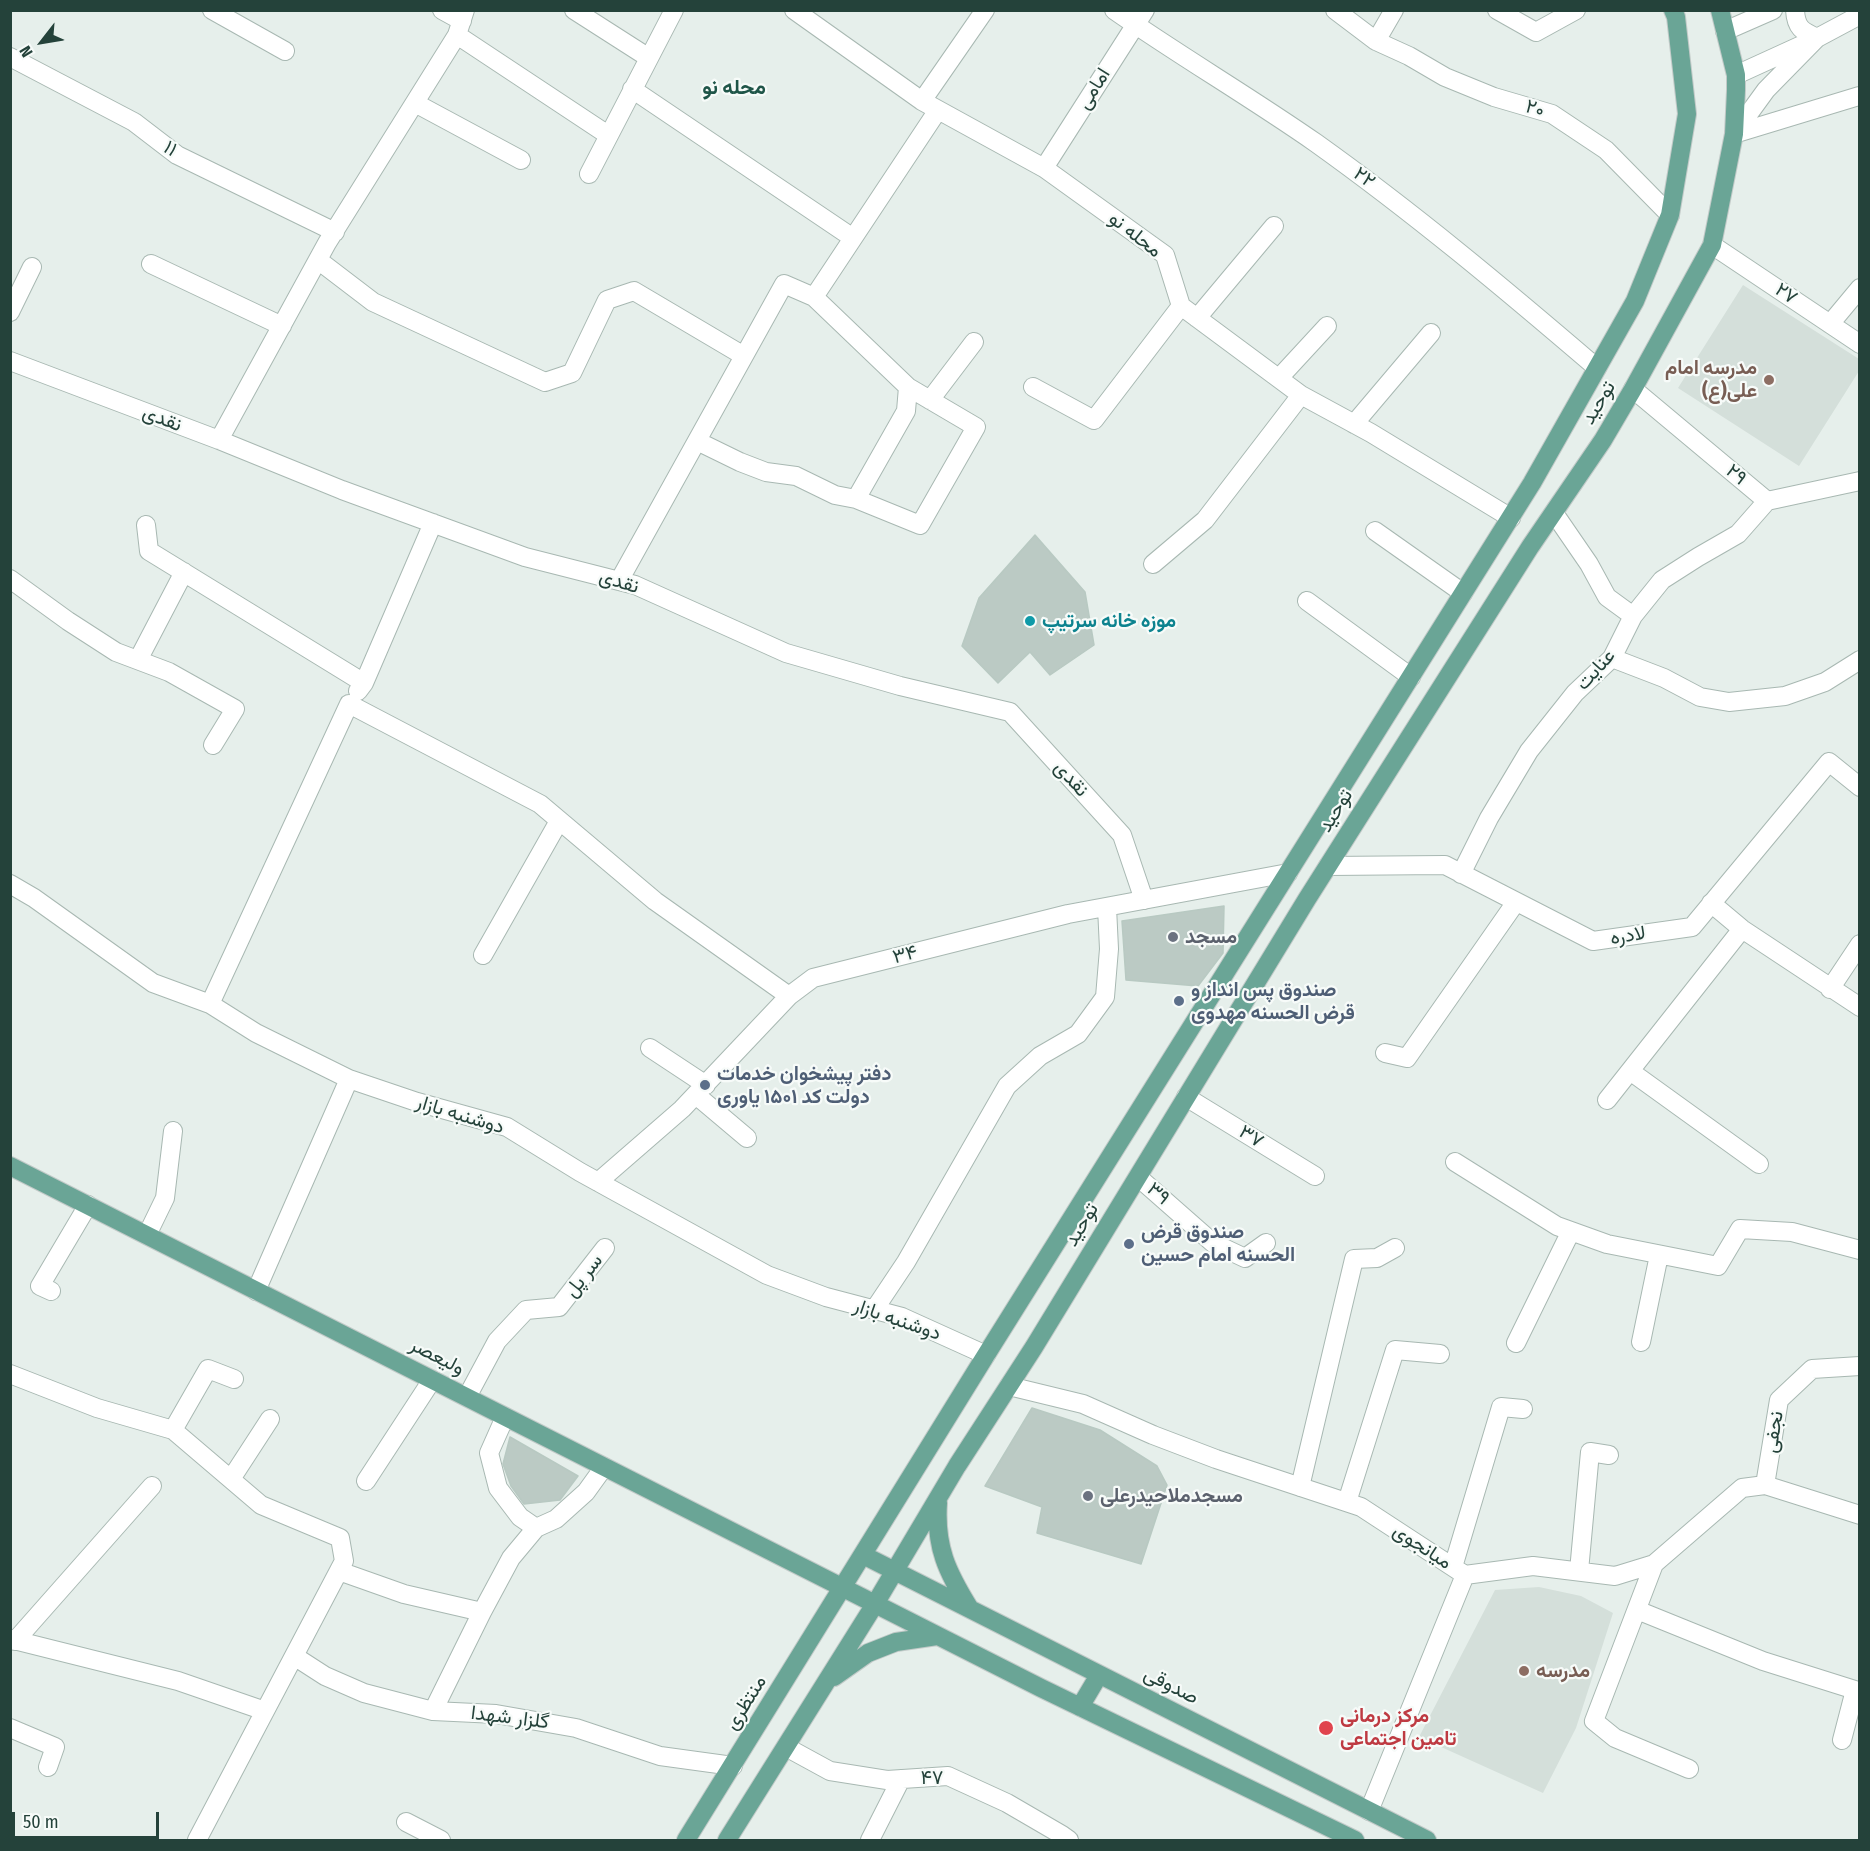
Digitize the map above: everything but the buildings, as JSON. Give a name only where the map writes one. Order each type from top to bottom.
[{"type":"main road","name":"توحید","points":[[843,1588],[986,1355],[1532,483],[1635,301],[1670,215],[1687,114],[1676,17],[1673,10]]},
{"type":"main road","name":"توحید","points":[[875,1604],[1328,866],[1554,513],[1604,440],[1712,245],[1734,135],[1736,75],[1720,10]]},
{"type":"main road","points":[[1374,735],[1400,752]]},
{"type":"main road","name":"ولیعصر","points":[[10,1166],[875,1604]]},
{"type":"main road","points":[[939,1498],[937,1525],[941,1551],[954,1582],[971,1610]]},
{"type":"main road","name":"صدوقی","points":[[863,1555],[1426,1840]]},
{"type":"main road","name":"منتظری","points":[[686,1840],[843,1588]]},
{"type":"main road","points":[[727,1840],[875,1604],[1080,1707],[1355,1840]]},
{"type":"main road","points":[[825,1683],[868,1653],[896,1642],[937,1636]]},
{"type":"main road","points":[[1080,1707],[1099,1675]]},
{"type":"street","points":[[212,10],[285,51]]},
{"type":"street","points":[[442,10],[461,22],[608,135]]},
{"type":"street","points":[[574,10],[649,58]]},
{"type":"street","points":[[589,174],[674,10]]},
{"type":"street","name":"محله نو","points":[[794,10],[930,106],[1044,168],[1165,255],[1181,306]]},
{"type":"street","points":[[814,297],[853,238],[985,10]]},
{"type":"street","name":"۲۲","points":[[1114,10],[1140,18],[1315,142],[1403,208],[1521,302],[1597,368]]},
{"type":"street","name":"۲۰","points":[[1335,10],[1376,41],[1409,56],[1445,77],[1494,97],[1552,114],[1606,150],[1670,215]]},
{"type":"street","points":[[1376,41],[1394,10]]},
{"type":"street","points":[[1497,10],[1536,32],[1576,10]]},
{"type":"street","points":[[1725,31],[1773,10]]},
{"type":"street","points":[[1795,10],[1796,21],[1803,32],[1817,38]]},
{"type":"street","points":[[1736,75],[1817,38],[1860,15]]},
{"type":"street","name":"امامی","points":[[1044,168],[1140,18]]},
{"type":"street","points":[[219,440],[318,260],[415,103],[461,22]]},
{"type":"street","points":[[1734,135],[1766,90],[1817,38]]},
{"type":"street","name":"۱۱","points":[[10,57],[134,122],[177,155],[335,232]]},
{"type":"street","points":[[632,89],[853,238]]},
{"type":"street","points":[[1734,135],[1859,96]]},
{"type":"street","points":[[415,103],[521,160]]},
{"type":"street","points":[[1197,318],[1274,226]]},
{"type":"street","name":"۲۷","points":[[1712,245],[1860,344]]},
{"type":"street","points":[[318,260],[373,302],[545,382],[572,373],[607,300],[634,291],[744,356]]},
{"type":"street","points":[[150,264],[282,326]]},
{"type":"street","points":[[10,312],[32,267]]},
{"type":"street","points":[[619,581],[784,284],[814,297],[908,387],[976,427],[920,525],[856,499],[835,495],[796,476],[766,472],[697,441]]},
{"type":"street","points":[[1830,324],[1860,288]]},
{"type":"street","points":[[1033,387],[1094,420],[1181,306],[1301,395],[1354,424],[1510,518]]},
{"type":"street","points":[[1279,378],[1327,326]]},
{"type":"street","points":[[1354,424],[1431,333]]},
{"type":"street","points":[[930,400],[974,342]]},
{"type":"street","name":"نقدی","points":[[10,361],[219,440],[342,490],[525,557],[635,585],[786,653],[900,686],[1010,712],[1122,835],[1144,900]]},
{"type":"street","points":[[856,499],[906,411],[908,387]]},
{"type":"street","name":"۲۹","points":[[1633,389],[1767,501]]},
{"type":"street","points":[[1153,564],[1205,520],[1301,395]]},
{"type":"street","points":[[1767,501],[1860,481]]},
{"type":"street","name":"عنایت","points":[[1461,874],[1489,818],[1529,751],[1575,693],[1612,658],[1633,616],[1662,580],[1738,534],[1767,501]]},
{"type":"street","points":[[1554,513],[1589,564],[1607,597],[1633,616]]},
{"type":"street","points":[[210,1004],[349,704],[364,683],[433,523]]},
{"type":"street","points":[[146,525],[149,551],[364,683]]},
{"type":"street","points":[[1375,531],[1463,593]]},
{"type":"street","points":[[138,660],[184,572]]},
{"type":"street","points":[[10,579],[116,652],[169,672],[235,709],[213,745]]},
{"type":"street","points":[[1307,601],[1411,677]]},
{"type":"street","points":[[1612,658],[1664,678],[1700,697],[1729,702],[1785,696],[1825,682],[1860,660]]},
{"type":"street","points":[[349,704],[540,804],[655,901],[789,996]]},
{"type":"street","name":"لادره","points":[[1328,866],[1444,865],[1593,941],[1692,927],[1829,762],[1860,787]]},
{"type":"street","points":[[483,955],[560,821]]},
{"type":"street","name":"۳۴","points":[[598,1182],[701,1090],[789,996],[813,978],[1068,914],[1288,873]]},
{"type":"street","name":"دوشنبه بازار","points":[[10,884],[34,898],[153,983],[210,1004],[256,1033],[349,1078],[458,1115],[507,1127],[598,1182],[767,1275],[826,1297],[902,1317],[986,1355]]},
{"type":"street","points":[[1385,1053],[1407,1059],[1516,902]]},
{"type":"street","points":[[1711,903],[1742,929],[1860,1007]]},
{"type":"street","points":[[874,1310],[912,1252],[1007,1086],[1040,1056],[1078,1034],[1105,997],[1109,949],[1107,907]]},
{"type":"street","points":[[1607,1100],[1742,929]]},
{"type":"street","points":[[1830,989],[1860,944]]},
{"type":"street","points":[[650,1048],[701,1090],[747,1138]]},
{"type":"street","points":[[1630,1071],[1759,1164]]},
{"type":"street","points":[[256,1291],[349,1078]]},
{"type":"street","name":"۳۷","points":[[1186,1097],[1315,1176]]},
{"type":"street","points":[[147,1235],[165,1198],[173,1131]]},
{"type":"street","points":[[1455,1162],[1557,1226],[1607,1244],[1718,1266],[1740,1229],[1792,1232],[1860,1250]]},
{"type":"street","name":"۳۹","points":[[1138,1177],[1213,1243],[1245,1258],[1266,1243]]},
{"type":"street","points":[[51,1291],[40,1286],[88,1205]]},
{"type":"street","points":[[1516,1343],[1571,1231]]},
{"type":"street","name":"سر پل","points":[[467,1397],[497,1341],[526,1310],[559,1307],[605,1248]]},
{"type":"street","points":[[1300,1487],[1354,1259],[1377,1258],[1395,1248]]},
{"type":"street","points":[[1641,1342],[1659,1255]]},
{"type":"street","points":[[1347,1502],[1395,1350],[1440,1354]]},
{"type":"street","name":"نجفی","points":[[1765,1485],[1779,1400],[1812,1370],[1860,1366]]},
{"type":"street","points":[[173,1430],[208,1369],[234,1379]]},
{"type":"street","points":[[10,1374],[97,1408],[173,1430],[261,1504],[340,1538],[344,1561],[197,1840]]},
{"type":"street","points":[[366,1481],[432,1380]]},
{"type":"street","name":"میانجوی","points":[[1009,1386],[1083,1404],[1153,1435],[1216,1459],[1361,1507],[1459,1571],[1533,1566],[1615,1576],[1654,1564],[1742,1488],[1765,1485]]},
{"type":"street","points":[[1369,1812],[1459,1571],[1501,1407],[1523,1409]]},
{"type":"street","points":[[505,1417],[489,1453],[498,1488],[520,1516],[536,1528]]},
{"type":"street","points":[[231,1479],[270,1419]]},
{"type":"street","points":[[1580,1571],[1590,1452],[1609,1455]]},
{"type":"street","points":[[433,1711],[511,1558],[536,1528],[556,1519],[586,1492],[603,1467]]},
{"type":"street","points":[[1765,1485],[1860,1515]]},
{"type":"street","points":[[152,1486],[13,1640],[178,1681],[265,1711]]},
{"type":"street","points":[[1654,1564],[1594,1721],[1615,1738],[1689,1769]]},
{"type":"street","points":[[339,1571],[404,1594],[482,1612]]},
{"type":"street","points":[[1637,1610],[1763,1661],[1855,1690],[1842,1740]]},
{"type":"street","name":"گلزار شهدا","points":[[294,1656],[325,1676],[364,1694],[433,1711],[496,1714],[576,1728],[660,1756],[733,1766]]},
{"type":"street","points":[[10,1728],[55,1747],[48,1767]]},
{"type":"street","name":"۴۷","points":[[786,1747],[830,1771],[887,1780],[948,1776],[1006,1803],[1069,1840]]},
{"type":"street","points":[[870,1840],[902,1779]]},
{"type":"street","points":[[405,1822],[441,1840]]},
{"type":"shaded area","name":"مدرسه امام علی(ع)","points":[[1743,285],[1859,359],[1859,371],[1799,466],[1678,388]]},
{"type":"shaded area","name":"مدرسه","points":[[1539,1587],[1581,1596],[1613,1613],[1576,1728],[1543,1793],[1419,1737],[1495,1590]]},
{"type":"place","name":"مدرسه امام علی(ع)","points":[[1769,380]]},
{"type":"place","name":"موزه خانه سرتیپ","points":[[1030,621]]},
{"type":"place","name":"مسجد","points":[[1173,937]]},
{"type":"place","name":"صندوق پس انداز و قرض الحسنه مهدوی","points":[[1179,1001]]},
{"type":"place","name":"دفتر پیشخوان خدمات دولت کد ۱۵۰۱ یاوری","points":[[705,1085]]},
{"type":"place","name":"صندوق قرض الحسنه امام حسین","points":[[1129,1244]]},
{"type":"place","name":"مسجدملاحیدرعلی","points":[[1088,1496]]},
{"type":"place","name":"مدرسه","points":[[1524,1671]]},
{"type":"place","name":"مرکز درمانی تامین اجتماعی","points":[[1326,1728]]},
{"type":"district","name":"محله نو","points":[[734,88]]}]
